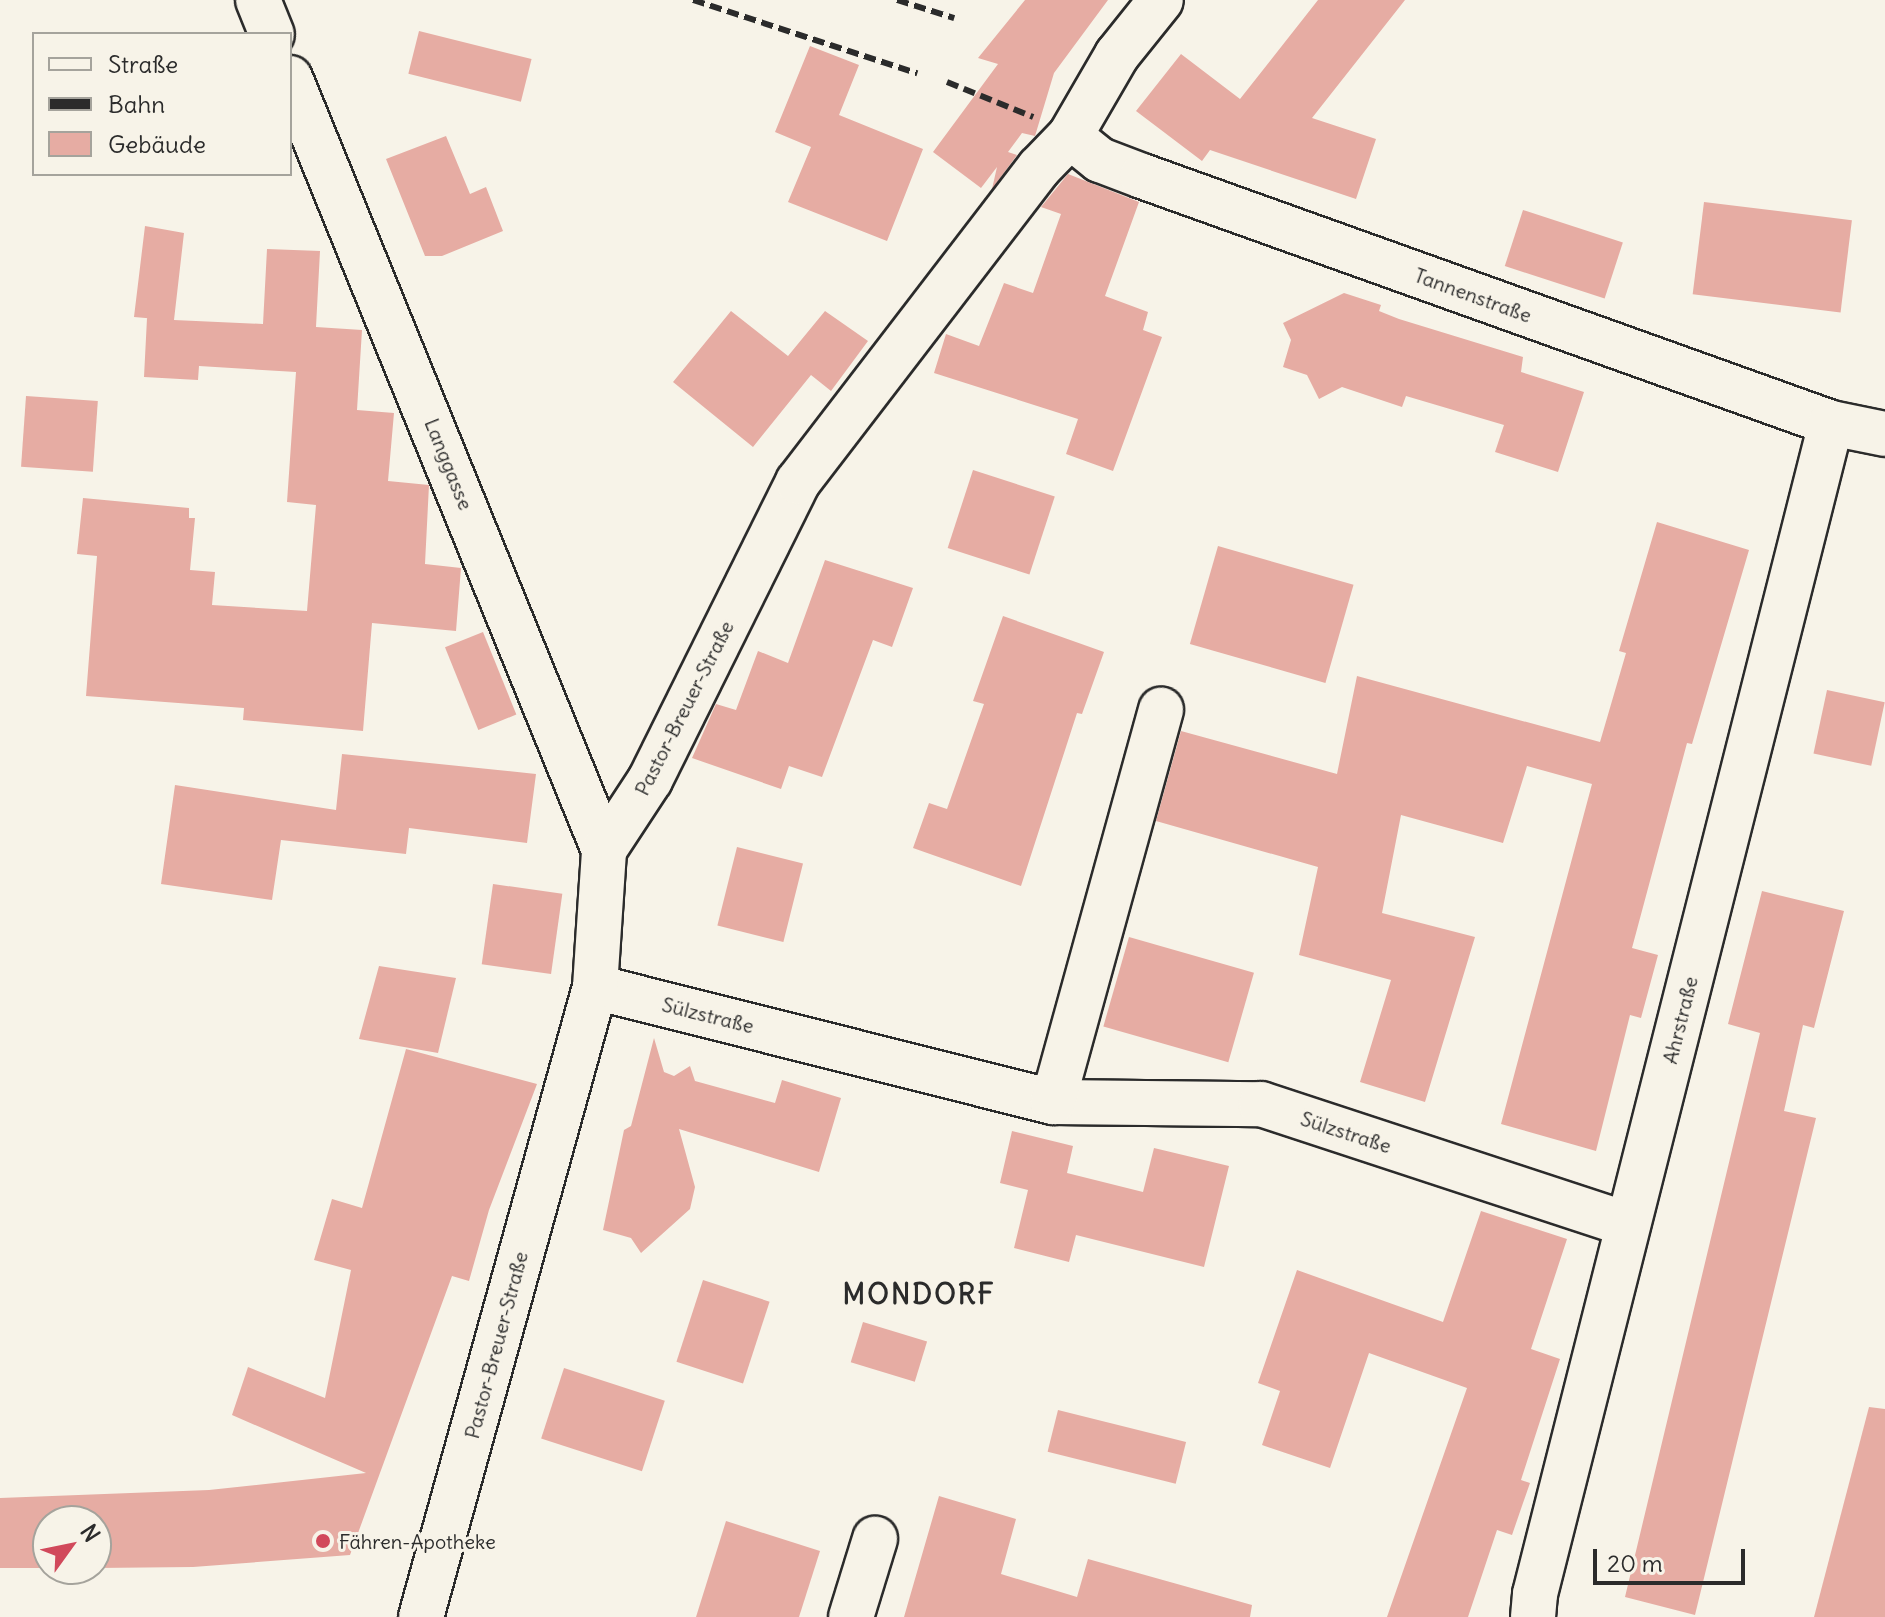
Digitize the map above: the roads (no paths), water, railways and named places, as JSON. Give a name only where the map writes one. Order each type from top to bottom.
[{"type":"street","points":[[258,0],[271,32]]},
{"type":"street","name":"Pastor-Breuer-Straße","points":[[421,1617],[595,987],[604,850],[650,780],[798,482],[1039,168],[1070,136],[1117,55],[1161,0]]},
{"type":"street","name":"Langgasse","points":[[292,83],[604,850]]},
{"type":"street","name":"Tannenstraße","points":[[1070,136],[1100,160],[1142,176],[1831,423],[1885,434]]},
{"type":"street","name":"Ahrstraße","points":[[1533,1617],[1628,1225],[1831,423]]},
{"type":"street","points":[[1053,1102],[1161,710]]},
{"type":"street","name":"Sülzstraße","points":[[595,987],[1053,1102],[1261,1104],[1628,1225]]},
{"type":"street","points":[[851,1617],[875,1539]]},
{"type":"railway","points":[[693,0],[917,73]]},
{"type":"railway","points":[[897,0],[954,18]]},
{"type":"railway","points":[[947,82],[1033,117]]},
{"type":"place","name":"Fähren-Apotheke","points":[[323,1541]]},
{"type":"district","name":"MONDORF","points":[[919,1294]]}]
